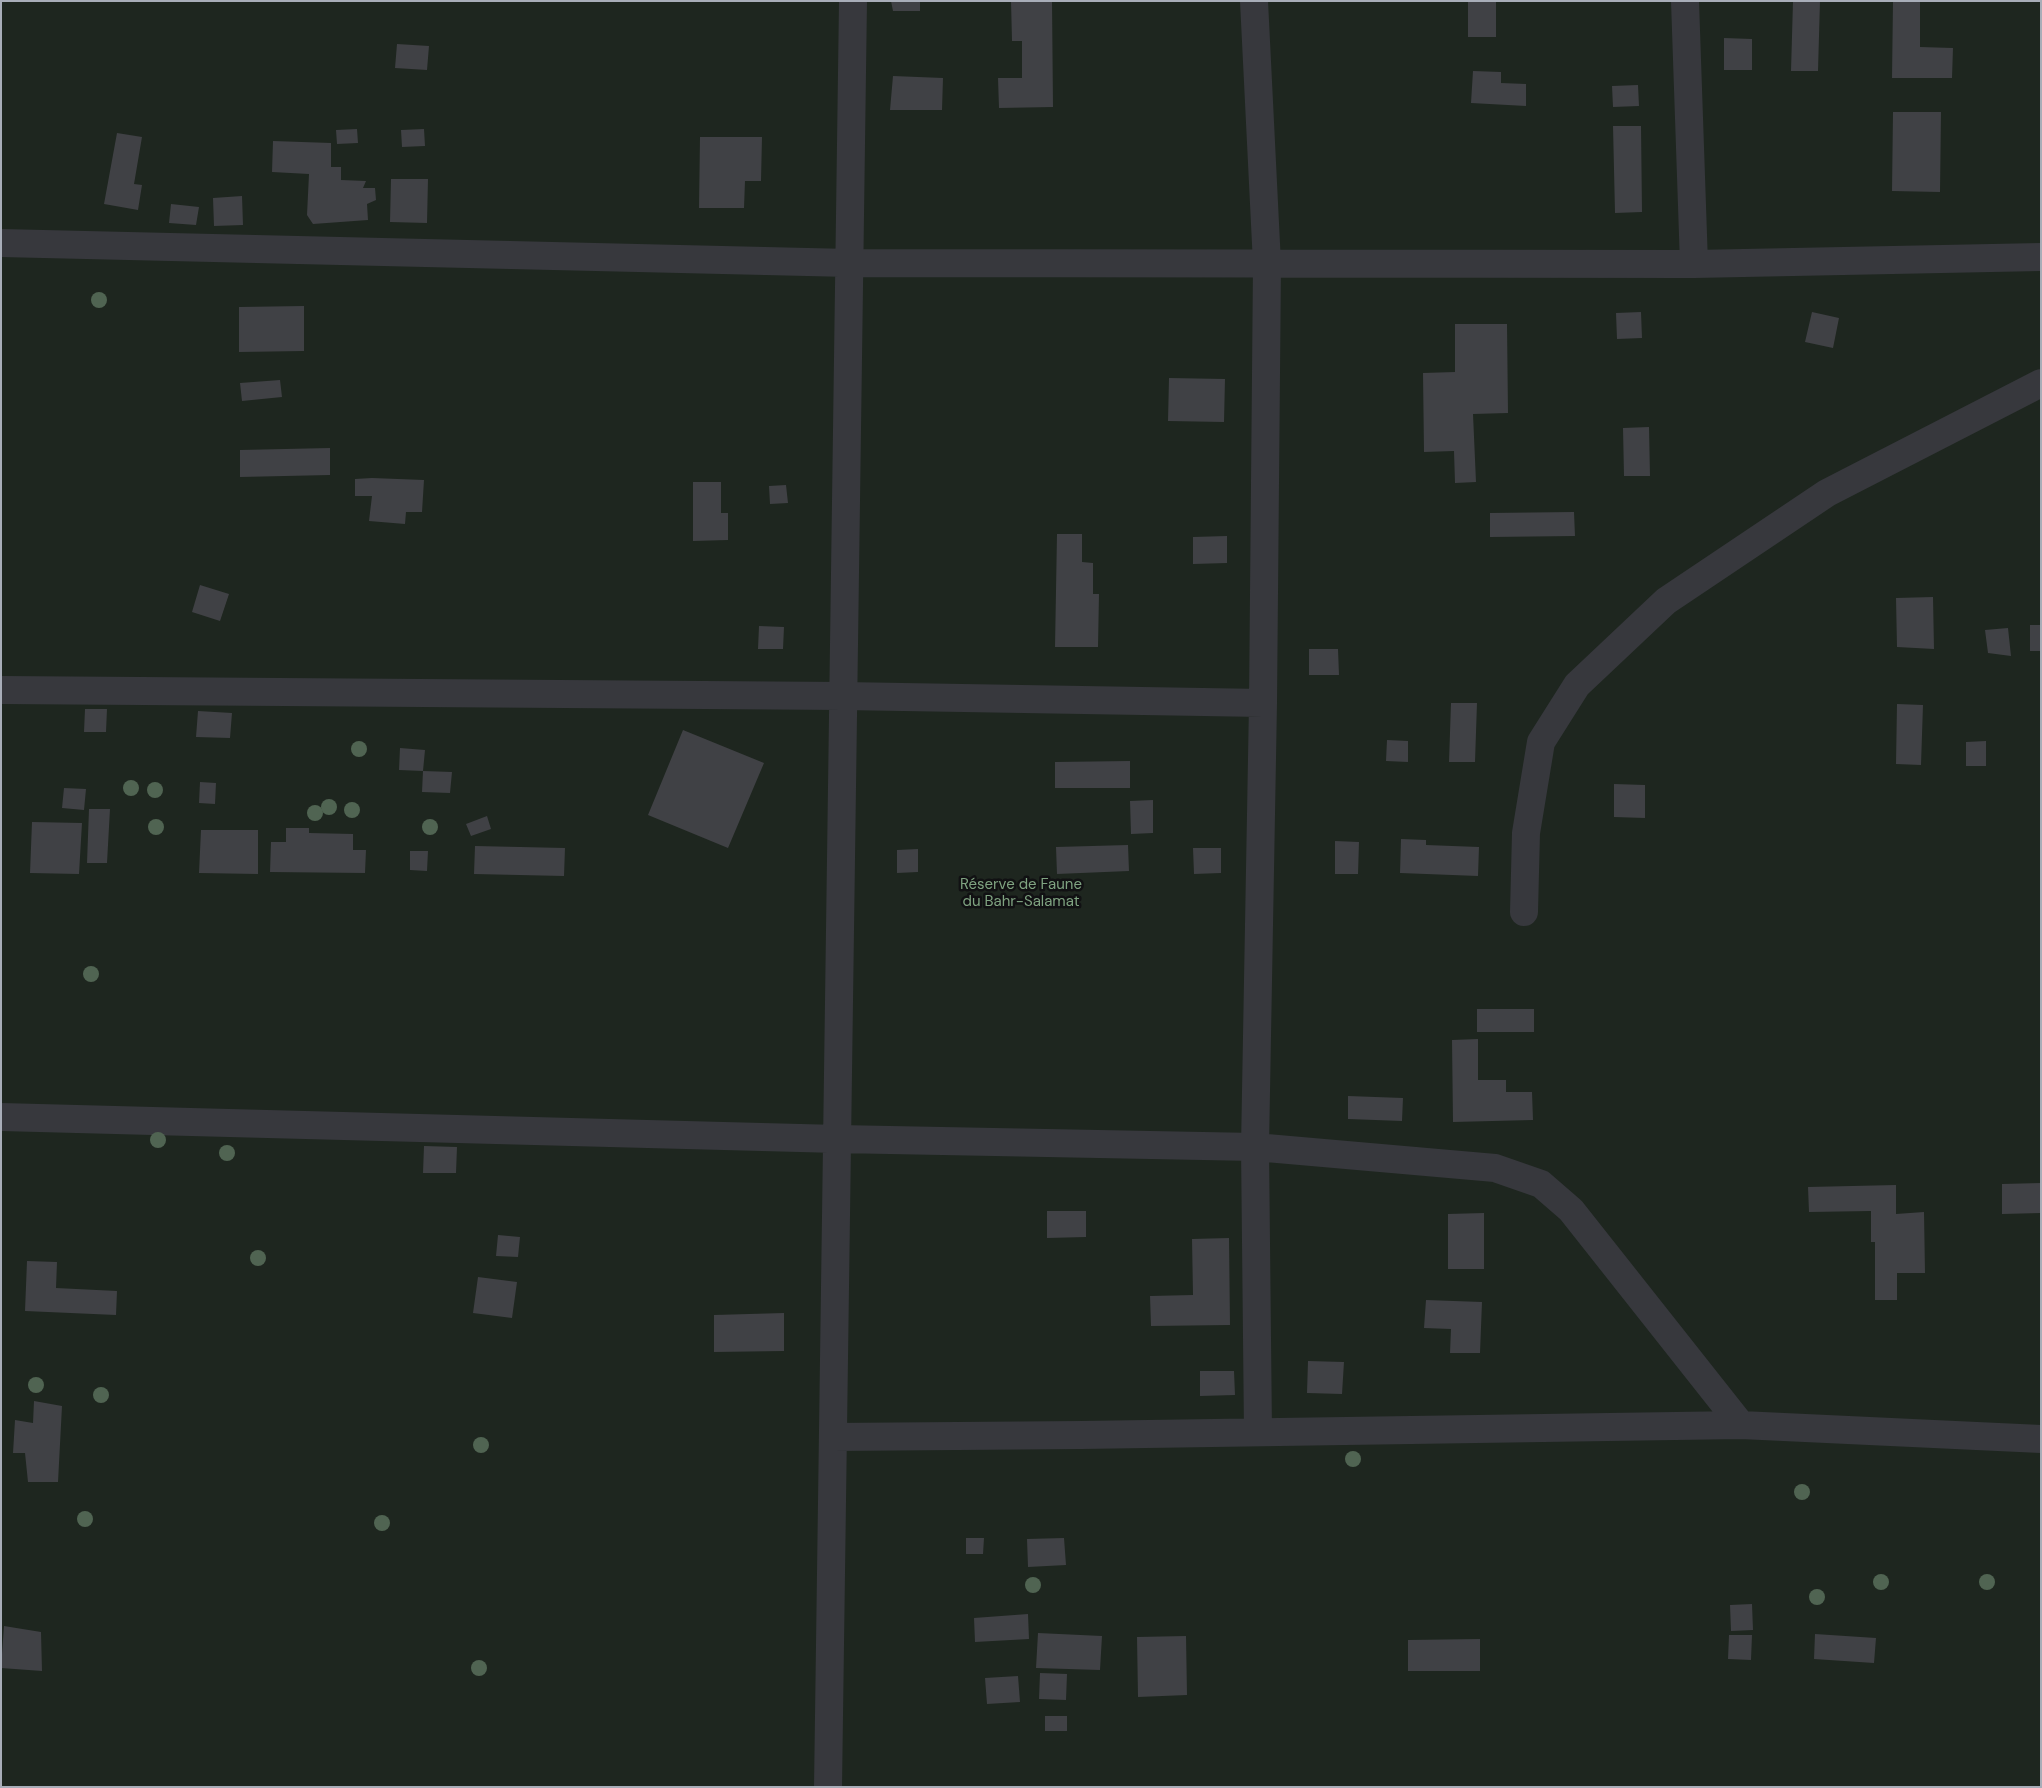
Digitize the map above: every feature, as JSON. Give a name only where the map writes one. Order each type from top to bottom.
[{"type":"street","points":[[828,1787],[853,1]]},
{"type":"street","points":[[1254,1],[1266,264],[1263,703],[1255,1147],[1258,1432]]},
{"type":"street","points":[[1685,1],[1694,264]]},
{"type":"street","points":[[1,243],[850,263],[1694,264],[2041,257]]},
{"type":"street","points":[[1524,912],[1526,833],[1542,742],[1577,685],[1666,601],[1827,493],[2041,383]]},
{"type":"street","points":[[1,690],[843,696],[1263,703]]},
{"type":"street","points":[[1,1118],[838,1139],[1255,1147],[1495,1168],[1541,1184],[1571,1210],[1741,1425]]},
{"type":"street","points":[[833,1437],[1741,1425],[2041,1439]]},
{"type":"green space","name":"Réserve de Faune du Bahr-Salamat","points":[[1,1],[2041,1],[2041,1787],[1,1787]]},
{"type":"building","points":[[891,1],[920,1],[920,11],[893,11]]},
{"type":"building","points":[[1011,1],[1052,1],[1053,107],[999,108],[998,78],[1022,78],[1022,41],[1012,41]]},
{"type":"building","points":[[1468,1],[1496,1],[1496,37],[1468,37]]},
{"type":"building","points":[[1793,1],[1820,1],[1818,71],[1791,71]]},
{"type":"building","points":[[1893,1],[1920,1],[1920,47],[1953,48],[1952,78],[1892,78]]},
{"type":"building","points":[[1724,38],[1752,39],[1752,70],[1724,70]]},
{"type":"building","points":[[397,44],[429,46],[427,70],[395,68]]},
{"type":"building","points":[[1473,71],[1501,72],[1501,83],[1526,84],[1526,106],[1471,103]]},
{"type":"building","points":[[893,76],[943,78],[942,110],[890,110]]},
{"type":"building","points":[[1638,85],[1639,106],[1613,107],[1612,86]]},
{"type":"building","points":[[1893,112],[1941,112],[1940,192],[1892,191]]},
{"type":"building","points":[[1613,126],[1641,126],[1642,212],[1615,213]]},
{"type":"building","points":[[357,129],[358,143],[337,144],[336,130]]},
{"type":"building","points":[[424,129],[425,146],[402,147],[401,130]]},
{"type":"building","points":[[117,133],[142,137],[134,184],[142,185],[138,210],[104,204]]},
{"type":"building","points":[[700,137],[762,137],[761,181],[745,181],[744,208],[699,208]]},
{"type":"building","points":[[273,141],[331,143],[331,167],[341,167],[341,180],[366,181],[363,188],[375,188],[376,200],[367,204],[368,220],[313,224],[307,215],[309,174],[272,172]]},
{"type":"building","points":[[391,179],[428,179],[427,223],[390,222]]},
{"type":"building","points":[[242,196],[243,225],[214,226],[213,198]]},
{"type":"building","points":[[171,204],[199,207],[196,225],[169,223]]},
{"type":"building","points":[[304,306],[304,351],[239,352],[239,307]]},
{"type":"building","points":[[1641,312],[1642,338],[1617,339],[1616,313]]},
{"type":"building","points":[[1812,312],[1839,318],[1833,348],[1805,342]]},
{"type":"building","points":[[1455,324],[1507,324],[1508,413],[1473,414],[1476,482],[1455,483],[1454,451],[1424,452],[1423,373],[1455,372]]},
{"type":"building","points":[[1169,378],[1225,379],[1224,422],[1168,421]]},
{"type":"building","points":[[280,380],[282,397],[242,401],[240,383]]},
{"type":"building","points":[[1649,427],[1650,476],[1624,476],[1623,428]]},
{"type":"building","points":[[330,448],[330,475],[240,477],[240,450]]},
{"type":"building","points":[[355,479],[424,480],[422,512],[406,512],[405,524],[369,521],[372,496],[355,496]]},
{"type":"building","points":[[693,482],[721,482],[721,513],[728,513],[728,540],[693,541]]},
{"type":"building","points":[[786,485],[788,503],[770,504],[769,486]]},
{"type":"building","points":[[1574,512],[1575,536],[1490,537],[1490,513]]},
{"type":"building","points":[[1057,534],[1082,534],[1082,562],[1093,563],[1093,594],[1099,594],[1098,647],[1055,647]]},
{"type":"building","points":[[1227,536],[1227,563],[1193,564],[1193,537]]},
{"type":"building","points":[[200,585],[229,594],[220,621],[192,612]]},
{"type":"building","points":[[1933,597],[1934,649],[1897,647],[1896,598]]},
{"type":"building","points":[[2030,625],[2041,625],[2041,651],[2030,651]]},
{"type":"building","points":[[759,626],[784,627],[783,649],[758,649]]},
{"type":"building","points":[[2008,628],[2011,656],[1988,653],[1985,630]]},
{"type":"building","points":[[1309,649],[1338,649],[1339,675],[1309,675]]},
{"type":"building","points":[[1451,703],[1477,703],[1475,762],[1449,762]]},
{"type":"building","points":[[1897,704],[1923,705],[1921,765],[1896,764]]},
{"type":"building","points":[[85,709],[107,709],[106,732],[84,732]]},
{"type":"building","points":[[198,711],[232,713],[230,738],[196,737]]},
{"type":"building","points":[[683,730],[764,763],[728,848],[648,815]]},
{"type":"building","points":[[1387,740],[1408,741],[1408,762],[1386,761]]},
{"type":"building","points":[[1986,741],[1986,766],[1966,766],[1966,742]]},
{"type":"building","points":[[400,748],[425,750],[423,771],[399,770]]},
{"type":"building","points":[[1130,761],[1130,788],[1055,788],[1055,762]]},
{"type":"building","points":[[423,771],[452,772],[450,793],[422,792]]},
{"type":"building","points":[[200,782],[216,783],[215,804],[199,803]]},
{"type":"building","points":[[1614,784],[1645,785],[1645,818],[1614,817]]},
{"type":"building","points":[[64,788],[86,789],[84,810],[62,808]]},
{"type":"building","points":[[1153,800],[1153,833],[1131,834],[1130,801]]},
{"type":"building","points":[[89,809],[110,809],[107,863],[87,863]]},
{"type":"building","points":[[487,816],[491,829],[471,836],[466,824]]},
{"type":"building","points":[[32,822],[82,823],[79,874],[30,873]]},
{"type":"building","points":[[286,828],[309,828],[309,833],[353,834],[353,850],[366,850],[365,873],[270,872],[271,842],[286,842]]},
{"type":"building","points":[[201,830],[258,830],[258,874],[199,873]]},
{"type":"building","points":[[1401,839],[1426,840],[1426,845],[1479,847],[1478,876],[1400,873]]},
{"type":"building","points":[[1335,841],[1359,842],[1358,874],[1335,874]]},
{"type":"building","points":[[1128,845],[1129,871],[1057,874],[1056,847]]},
{"type":"building","points":[[475,846],[565,848],[564,876],[474,874]]},
{"type":"building","points":[[1193,848],[1221,848],[1221,873],[1194,874]]},
{"type":"building","points":[[918,849],[918,872],[897,873],[897,850]]},
{"type":"building","points":[[410,851],[428,851],[427,871],[410,870]]},
{"type":"building","points":[[1477,1009],[1534,1009],[1534,1032],[1477,1032]]},
{"type":"building","points":[[1478,1039],[1478,1080],[1506,1080],[1506,1092],[1532,1092],[1533,1120],[1453,1122],[1452,1040]]},
{"type":"building","points":[[1348,1096],[1403,1098],[1402,1121],[1348,1119]]},
{"type":"building","points":[[424,1146],[457,1147],[456,1173],[423,1173]]},
{"type":"building","points":[[2041,1183],[2041,1213],[2002,1214],[2002,1184]]},
{"type":"building","points":[[1896,1185],[1896,1214],[1924,1212],[1925,1273],[1897,1273],[1897,1300],[1875,1300],[1875,1242],[1871,1242],[1871,1211],[1809,1212],[1808,1187]]},
{"type":"building","points":[[1047,1211],[1086,1211],[1086,1237],[1047,1238]]},
{"type":"building","points":[[1484,1213],[1484,1269],[1448,1269],[1448,1214]]},
{"type":"building","points":[[498,1235],[520,1237],[518,1257],[496,1256]]},
{"type":"building","points":[[1229,1238],[1230,1325],[1151,1326],[1150,1296],[1193,1295],[1192,1239]]},
{"type":"building","points":[[27,1261],[57,1262],[56,1288],[117,1291],[116,1315],[25,1311]]},
{"type":"building","points":[[478,1277],[517,1282],[512,1318],[473,1313]]},
{"type":"building","points":[[1426,1300],[1482,1302],[1480,1353],[1450,1353],[1451,1329],[1424,1328]]},
{"type":"building","points":[[784,1313],[784,1351],[714,1352],[714,1315]]},
{"type":"building","points":[[1308,1361],[1344,1362],[1342,1394],[1307,1393]]},
{"type":"building","points":[[1200,1371],[1234,1371],[1235,1395],[1200,1396]]},
{"type":"building","points":[[34,1401],[62,1406],[58,1482],[28,1482],[25,1453],[13,1453],[15,1420],[33,1423]]},
{"type":"building","points":[[966,1538],[984,1538],[983,1554],[966,1554]]},
{"type":"building","points":[[1064,1538],[1066,1565],[1028,1567],[1027,1539]]},
{"type":"building","points":[[1752,1604],[1753,1630],[1731,1631],[1730,1605]]},
{"type":"building","points":[[1028,1614],[1029,1639],[975,1642],[974,1618]]},
{"type":"building","points":[[4,1626],[41,1632],[42,1671],[1,1668]]},
{"type":"building","points":[[1038,1633],[1102,1636],[1100,1670],[1036,1668]]},
{"type":"building","points":[[1815,1634],[1876,1638],[1874,1663],[1814,1659]]},
{"type":"building","points":[[1729,1635],[1752,1635],[1751,1660],[1728,1659]]},
{"type":"building","points":[[1186,1636],[1187,1695],[1138,1697],[1137,1637]]},
{"type":"building","points":[[1480,1639],[1480,1671],[1408,1671],[1408,1640]]},
{"type":"building","points":[[1040,1673],[1067,1674],[1066,1700],[1039,1699]]},
{"type":"building","points":[[1018,1676],[1020,1702],[987,1704],[985,1678]]},
{"type":"building","points":[[1045,1716],[1067,1716],[1067,1731],[1045,1731]]}]
